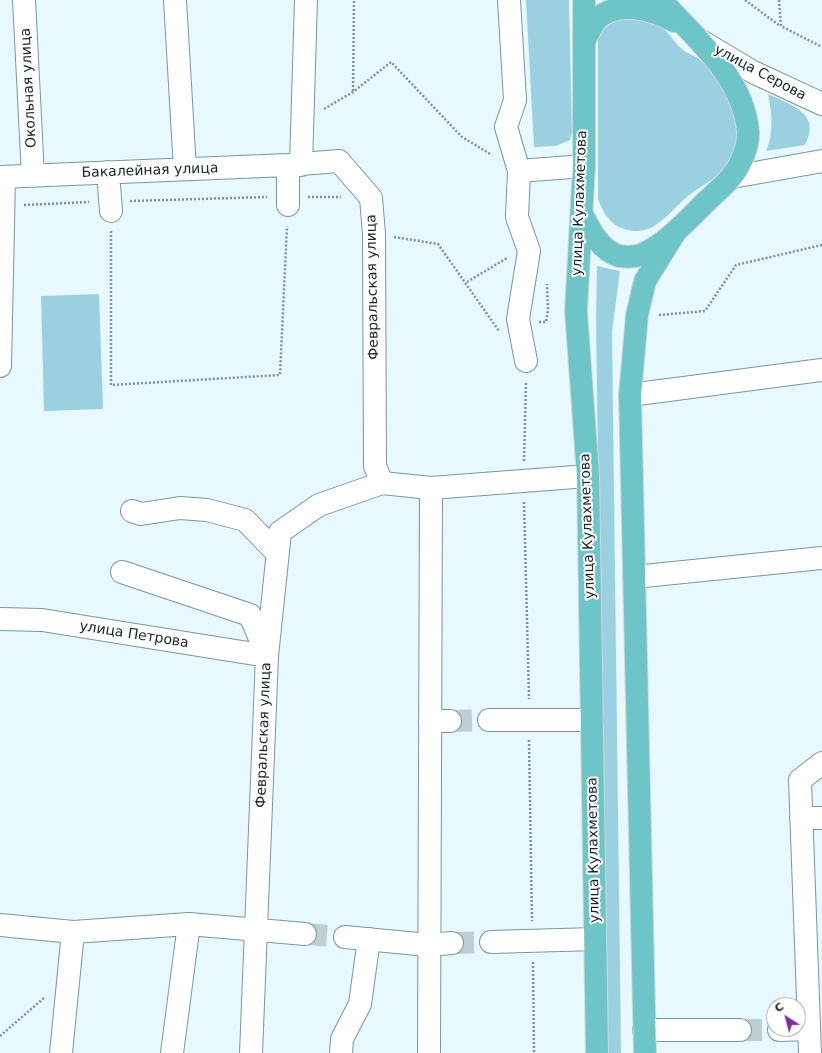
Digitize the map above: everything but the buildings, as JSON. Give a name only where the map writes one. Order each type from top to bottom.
[{"type":"main road","name":"улица Кулахметова","points":[[584,0],[584,166],[576,311],[588,476],[597,1053]]},
{"type":"main road","points":[[582,214],[595,237],[607,250],[619,256],[642,254],[676,231],[732,177],[743,157],[748,132],[740,100],[726,75],[692,33],[661,0]]},
{"type":"main road","points":[[584,41],[597,18],[613,7],[632,5],[651,10],[692,33]]},
{"type":"main road","points":[[645,1053],[630,395],[637,315],[645,281],[676,231]]},
{"type":"street","name":"Окольная улица","points":[[24,0],[33,176]]},
{"type":"street","points":[[175,0],[185,169]]},
{"type":"street","points":[[288,200],[302,122],[306,0]]},
{"type":"street","points":[[509,0],[515,100],[506,127],[519,171],[517,217],[529,251],[518,319],[526,361]]},
{"type":"street","name":"улица Серова","points":[[692,33],[753,72],[822,104]]},
{"type":"street","name":"Февральская улица","points":[[294,165],[339,160],[370,198],[374,234],[375,466],[382,483]]},
{"type":"street","points":[[732,177],[822,161]]},
{"type":"street","name":"Бакалейная улица","points":[[2,177],[294,165]]},
{"type":"street","points":[[519,171],[584,166]]},
{"type":"street","points":[[108,172],[110,206]]},
{"type":"street","points":[[0,366],[3,206],[2,177]]},
{"type":"street","points":[[630,395],[822,370]]},
{"type":"street","name":"Февральская улица","points":[[251,1053],[267,656],[280,532],[319,505],[382,483],[431,488],[588,476]]},
{"type":"street","points":[[429,1053],[428,945],[440,721],[431,488]]},
{"type":"street","points":[[132,511],[141,514],[180,508],[208,510],[245,520],[277,554]]},
{"type":"street","points":[[634,578],[822,558]]},
{"type":"street","points":[[122,572],[250,615],[267,656]]},
{"type":"street","name":"улица Петрова","points":[[0,619],[42,620],[267,656]]},
{"type":"street","points":[[489,720],[592,720]]},
{"type":"street","points":[[810,1053],[809,1029],[812,818],[800,780],[822,763]]},
{"type":"street","points":[[172,1053],[189,924]]},
{"type":"street","points":[[0,925],[74,932],[189,924],[305,934]]},
{"type":"street","points":[[61,1053],[74,932]]},
{"type":"street","points":[[345,937],[428,945],[452,943]]},
{"type":"street","points":[[341,1053],[342,1039],[360,1004],[369,939]]},
{"type":"street","points":[[491,942],[595,940]]},
{"type":"street","points":[[644,1030],[740,1030]]},
{"type":"path","points":[[353,92],[354,0]]},
{"type":"path","points":[[745,0],[781,26],[822,47]]},
{"type":"path","points":[[779,0],[781,26]]},
{"type":"path","points":[[302,122],[353,92],[391,62],[462,137],[519,171]]},
{"type":"path","points":[[3,206],[110,206],[370,198]]},
{"type":"path","points":[[110,206],[111,385],[280,375],[288,200]]},
{"type":"path","points":[[374,234],[438,244],[466,282],[498,331],[519,325]]},
{"type":"path","points":[[656,315],[705,311],[736,265],[822,245]]},
{"type":"path","points":[[466,282],[505,259],[529,251]]},
{"type":"path","points":[[526,361],[524,482],[534,1053]]},
{"type":"path","points":[[0,1036],[69,976]]},
{"type":"shaded area","points":[[526,0],[569,0],[572,132],[570,140],[556,146],[534,147]]},
{"type":"shaded area","points":[[647,16],[666,31],[684,51],[700,60],[719,81],[733,107],[738,135],[736,149],[726,168],[716,177],[688,196],[657,224],[642,231],[634,231],[620,228],[615,225],[607,217],[598,199],[598,38],[603,28],[611,19]]},
{"type":"shaded area","points":[[768,94],[786,102],[802,112],[807,118],[810,125],[809,134],[805,145],[766,151],[769,144],[772,123]]},
{"type":"shaded area","points":[[597,266],[620,271],[612,332],[621,1053],[606,1053],[596,318]]},
{"type":"shaded area","points":[[99,294],[103,409],[44,411],[41,296]]},
{"type":"tunnel","points":[[450,721],[489,720]]},
{"type":"tunnel","points":[[305,934],[345,937]]},
{"type":"tunnel","points":[[452,943],[491,942]]},
{"type":"tunnel","points":[[740,1030],[766,1030]]}]
